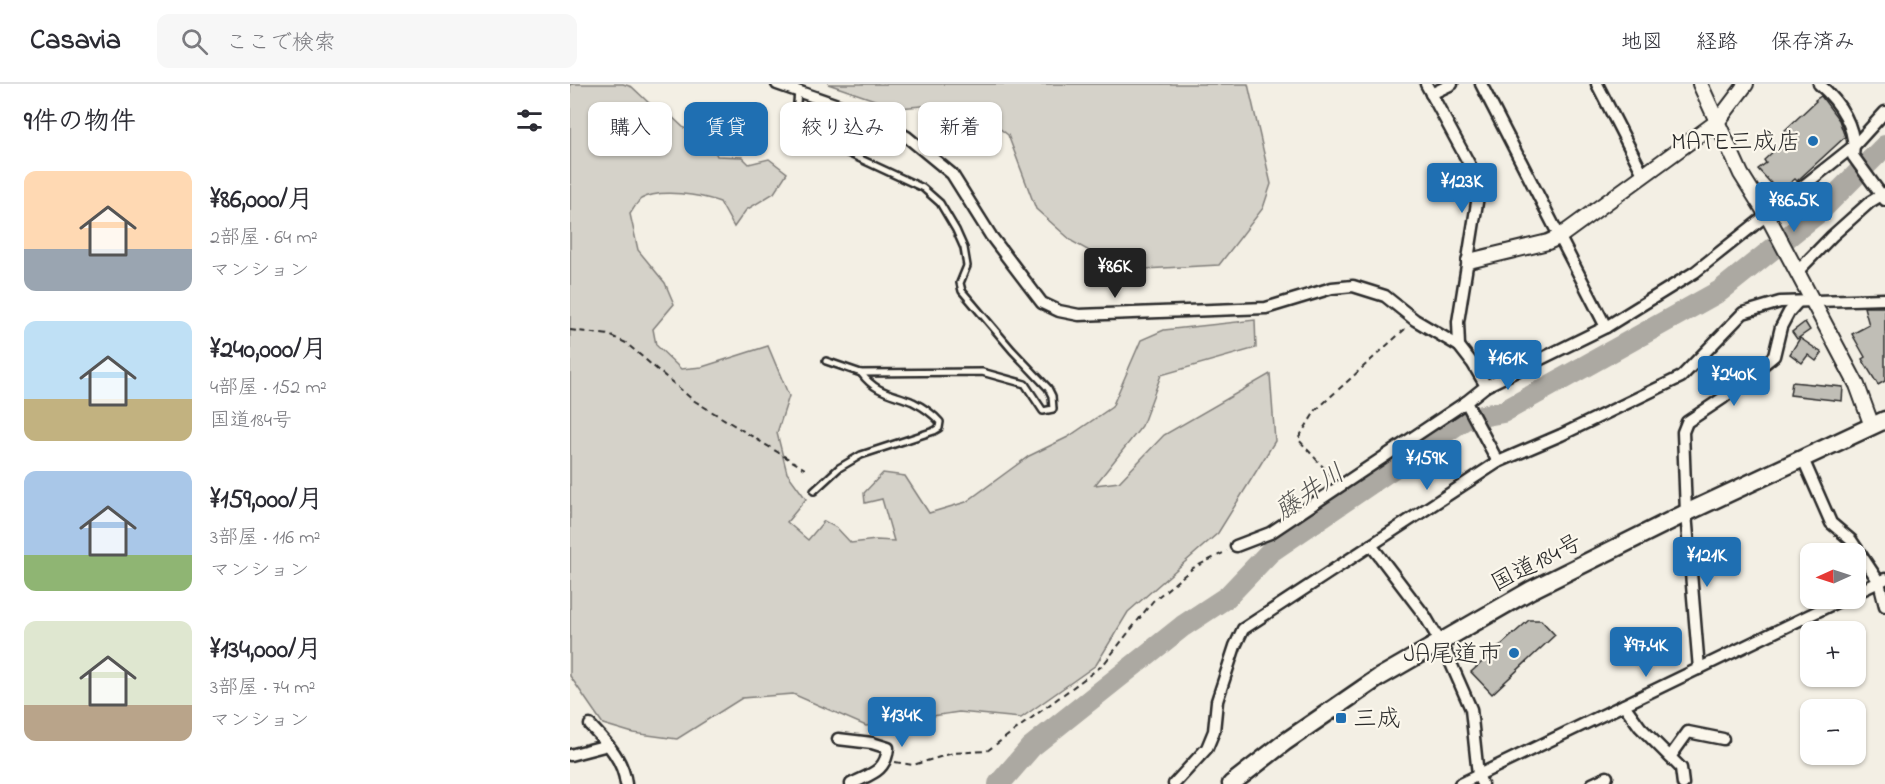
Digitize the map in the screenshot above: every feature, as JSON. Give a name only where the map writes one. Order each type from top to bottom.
[{"type":"highway","name":"国道184号","points":[[1231,784],[1285,742],[1369,684],[1531,590],[1686,513],[1878,423]]},
{"type":"street","points":[[777,84],[872,117],[907,136],[952,174],[1013,266],[1042,303],[1059,311],[1079,315],[1266,308],[1332,288],[1353,286],[1385,296],[1415,320],[1459,346],[1486,386]]},
{"type":"street","points":[[1452,84],[1428,89],[1465,155],[1479,190],[1458,322],[1459,346]]},
{"type":"street","points":[[1481,84],[1606,327]]},
{"type":"street","points":[[1597,84],[1644,176]]},
{"type":"street","points":[[1700,84],[1741,174],[1767,216],[1878,423]]},
{"type":"street","points":[[1468,261],[1548,242],[1559,237],[1718,121],[1746,84]]},
{"type":"street","points":[[1795,267],[1870,202],[1882,195],[1854,151],[1852,127],[1831,94],[1819,84]]},
{"type":"street","points":[[1236,546],[1270,533],[1467,404],[1486,386],[1606,327],[1695,272],[1854,151],[1885,112]]},
{"type":"street","points":[[1174,784],[1207,748],[1214,731],[1217,701],[1243,629],[1498,462],[1561,435],[1681,377],[1743,313],[1780,302],[1885,299]]},
{"type":"street","points":[[1699,669],[1686,513],[1683,432],[1687,422],[1723,398],[1774,357],[1781,327],[1797,303]]},
{"type":"street","points":[[1467,404],[1498,462]]},
{"type":"street","points":[[1803,459],[1831,522],[1851,540],[1882,581],[1885,606]]},
{"type":"street","points":[[1371,545],[1425,616],[1446,652],[1471,709],[1480,779]]},
{"type":"street","points":[[1866,588],[1882,581]]},
{"type":"street","points":[[1460,784],[1480,779],[1624,705],[1822,609]]},
{"type":"street","points":[[1624,705],[1640,727],[1681,768],[1683,784]]},
{"type":"street","points":[[590,725],[608,745],[624,771],[626,784]]},
{"type":"street","points":[[1670,757],[1688,732],[1723,739]]},
{"type":"street","points":[[838,739],[872,743],[888,748],[887,760],[881,769],[851,784]]},
{"type":"street","points":[[570,755],[608,745]]},
{"type":"street","points":[[1592,784],[1607,777]]},
{"type":"lane","points":[[798,91],[796,115],[807,134],[922,188],[940,203],[964,248],[968,266],[960,283],[962,291],[1048,388],[1052,396],[1053,409],[1043,411],[1025,384],[982,372],[861,373],[826,361]]},
{"type":"lane","points":[[814,491],[839,468],[861,455],[939,428],[940,422],[933,415],[914,403],[886,394],[869,383],[861,373]]},
{"type":"path","points":[[1340,486],[1298,439],[1316,410],[1415,320]]},
{"type":"path","points":[[570,330],[609,335],[626,343],[693,400],[805,469]]},
{"type":"path","points":[[887,760],[913,765],[952,753],[987,751],[1103,665],[1154,601],[1193,568],[1236,546]]},
{"type":"shaded area","points":[[570,84],[623,84],[632,87],[648,102],[588,102],[588,156],[672,156],[672,117],[684,128],[684,156],[742,157],[749,164],[769,159],[787,173],[774,193],[746,210],[734,227],[720,202],[692,195],[669,193],[649,196],[641,199],[630,214],[638,250],[665,283],[674,304],[653,329],[656,345],[681,369],[702,367],[768,346],[789,396],[777,433],[787,473],[806,499],[787,522],[808,540],[824,521],[837,528],[851,543],[876,540],[894,541],[882,499],[865,503],[864,493],[883,473],[905,476],[929,513],[966,502],[1029,456],[1068,437],[1112,407],[1141,340],[1164,330],[1255,320],[1256,348],[1161,375],[1142,426],[1095,485],[1119,482],[1164,435],[1270,374],[1275,441],[1218,533],[1128,612],[1096,665],[1021,718],[959,712],[866,726],[793,694],[742,698],[677,739],[633,733],[603,724],[570,676]]},
{"type":"shaded area","points":[[828,84],[1248,84],[1271,184],[1263,208],[1219,265],[1144,269],[1109,262],[1073,242],[1036,209],[1008,135],[1002,130],[1002,102],[918,102],[918,106],[906,107],[906,102],[880,102]]},
{"type":"building","name":"MATE三成店","points":[[1821,96],[1839,120],[1845,137],[1797,181],[1795,179],[1779,192],[1758,169],[1766,163],[1764,160],[1789,137],[1784,131]]},
{"type":"building","points":[[1864,307],[1885,307],[1885,381],[1878,385],[1862,359],[1865,357],[1852,334],[1869,325]]},
{"type":"building","points":[[1805,322],[1810,330],[1797,339],[1792,332]]},
{"type":"building","points":[[1800,338],[1822,353],[1816,361],[1808,355],[1802,363],[1790,354]]},
{"type":"building","points":[[1792,382],[1843,387],[1842,401],[1790,395]]},
{"type":"building","name":"JA尾道市","points":[[1529,620],[1541,620],[1555,635],[1492,694],[1471,672]]},
{"type":"waterway","name":"藤井川","points":[[999,784],[1031,747],[1183,626],[1227,597],[1270,552],[1465,419],[1503,412],[1720,291],[1819,212],[1885,146]]},
{"type":"place","name":"MATE三成店","points":[[1813,141]]},
{"type":"place","name":"JA尾道市","points":[[1514,653]]},
{"type":"place","name":"三成","points":[[1341,718]]}]
